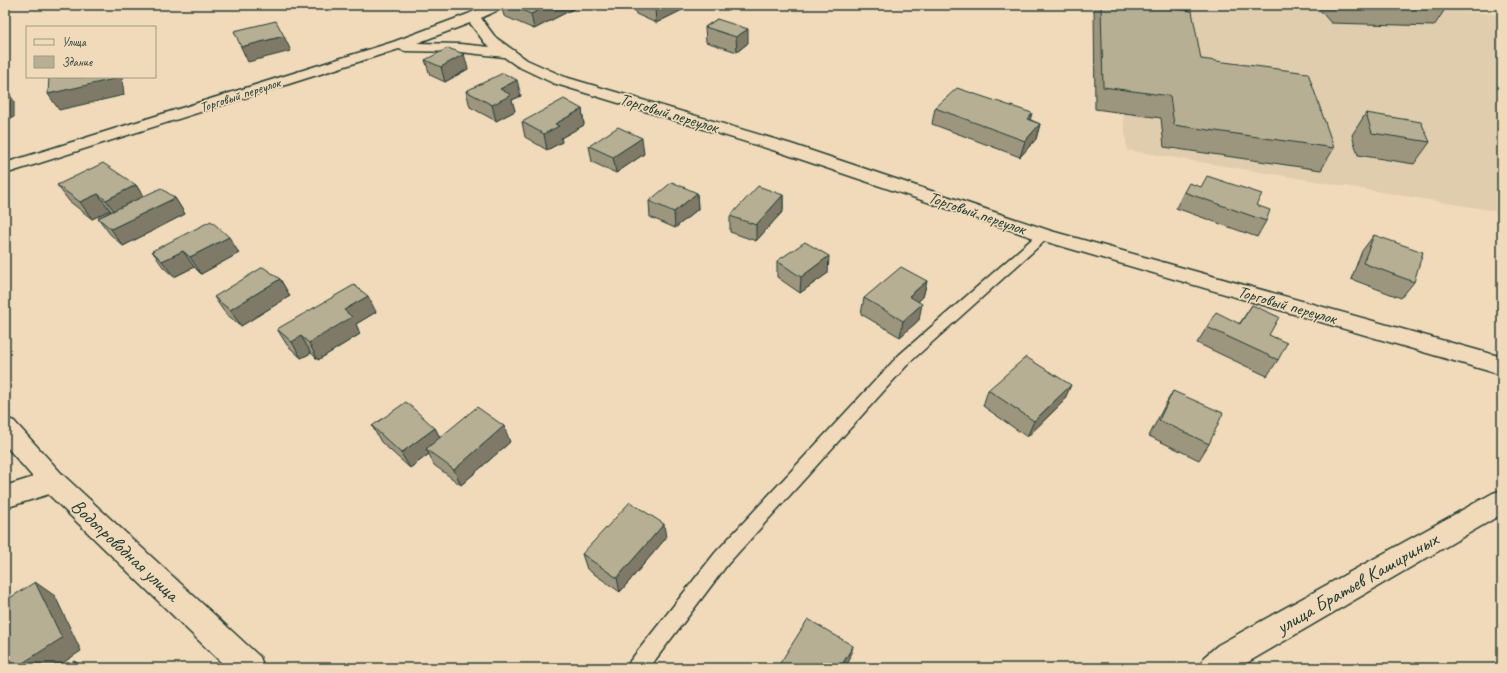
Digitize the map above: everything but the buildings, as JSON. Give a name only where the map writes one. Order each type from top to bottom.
[{"type":"street","name":"Торговый переулок","points":[[5,170],[392,47],[473,17],[498,5]]},
{"type":"street","name":"Торговый переулок","points":[[473,17],[490,40],[507,53],[522,63],[559,80],[784,148],[1044,235],[1502,366]]},
{"type":"street","points":[[392,47],[460,48],[507,53]]},
{"type":"street","name":"Водопроводная улица","points":[[5,428],[53,482],[249,668]]},
{"type":"street","points":[[5,497],[53,482]]},
{"type":"street","name":"улица Братьев Кашириных","points":[[1214,668],[1229,656],[1502,501]]},
{"type":"lane","points":[[637,668],[721,559],[904,359],[1044,235]]},
{"type":"shaded area","points":[[1094,5],[1408,5],[1502,15],[1502,212],[1127,150],[1123,113],[1095,109]]}]
